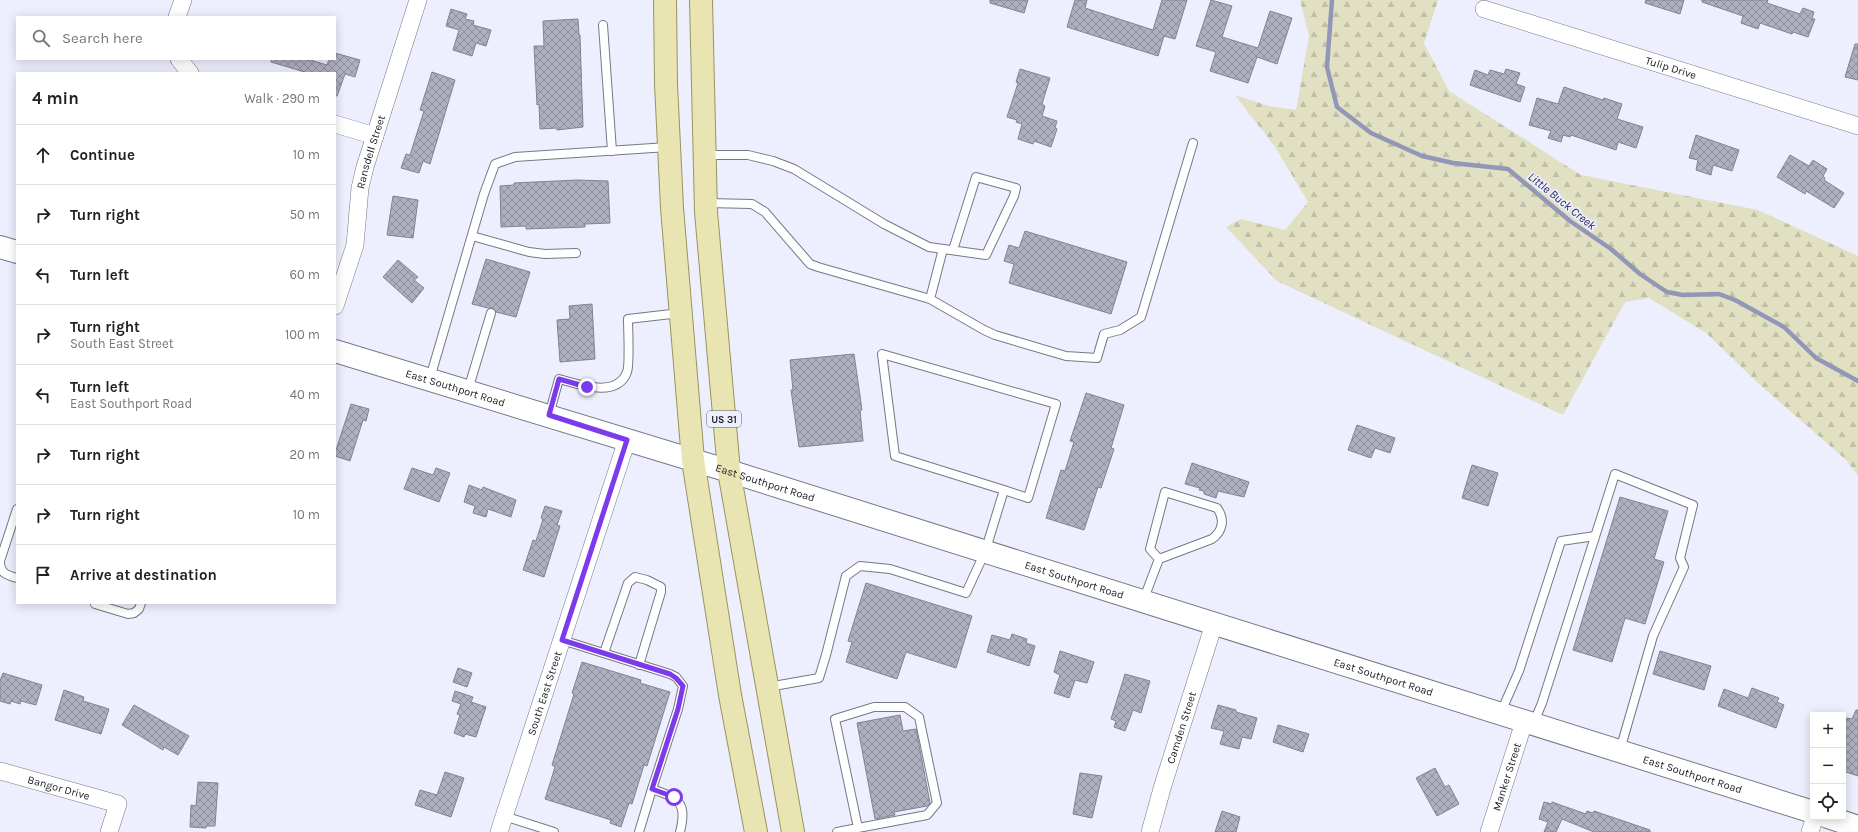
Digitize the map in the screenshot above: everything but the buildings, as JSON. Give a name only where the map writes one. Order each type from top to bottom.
[{"type":"main road","points":[[665,0],[669,147],[680,313],[693,460],[730,695],[756,832]]},
{"type":"main road","name":"US 31","points":[[701,0],[706,203],[729,471],[793,832]]},
{"type":"main road","points":[[0,247],[16,252]]},
{"type":"main road","name":"East Southport Road","points":[[336,351],[729,471],[1500,715],[1810,811]]},
{"type":"main road","points":[[1837,820],[1858,827]]},
{"type":"street","points":[[177,16],[183,0]]},
{"type":"street","name":"Ransdell Street","points":[[336,303],[355,245],[362,183],[375,136],[418,0]]},
{"type":"street","name":"Tulip Drive","points":[[1484,9],[1858,126]]},
{"type":"street","points":[[180,60],[189,72]]},
{"type":"street","points":[[336,124],[375,136]]},
{"type":"street","name":"South East Street","points":[[502,824],[627,440]]},
{"type":"street","name":"Camden Street","points":[[1150,832],[1163,785],[1214,624]]},
{"type":"street","name":"Manker Street","points":[[1489,832],[1529,724]]},
{"type":"street","name":"Bangor Drive","points":[[0,771],[118,804],[109,832]]},
{"type":"street","points":[[1810,832],[1814,820]]},
{"type":"lane","points":[[603,25],[612,151]]},
{"type":"lane","points":[[706,203],[752,204],[765,212],[810,264],[930,299],[995,335],[1066,356],[1097,358],[1104,334],[1120,330],[1141,317],[1193,143]]},
{"type":"lane","points":[[430,380],[484,194],[495,164],[515,157],[669,147]]},
{"type":"lane","points":[[706,155],[748,155],[773,161],[794,169],[884,224],[929,247],[986,255],[1014,196],[1016,188],[976,177],[953,250]]},
{"type":"lane","points":[[472,236],[529,252],[545,254],[576,253]]},
{"type":"lane","points":[[930,299],[943,249]]},
{"type":"lane","points":[[549,415],[559,379],[587,387],[608,387],[619,383],[627,372],[628,319],[680,313]]},
{"type":"lane","points":[[468,391],[491,314]]},
{"type":"lane","points":[[882,354],[1056,404],[1028,498],[1004,490],[895,456],[882,354]]},
{"type":"lane","points":[[1529,724],[1542,703],[1615,474],[1693,505],[1680,558],[1684,567],[1653,636],[1619,752]]},
{"type":"lane","points":[[767,687],[819,678],[846,576],[860,566],[890,569],[966,593],[985,552],[1004,490]]},
{"type":"lane","points":[[1143,602],[1159,560],[1212,539],[1218,534],[1222,527],[1222,515],[1217,508],[1165,492],[1150,549],[1159,560]]},
{"type":"lane","points":[[16,513],[0,560],[0,568],[5,574],[16,578]]},
{"type":"lane","points":[[1500,715],[1519,670],[1561,541],[1595,536]]},
{"type":"lane","points":[[604,653],[628,583],[635,577],[647,580],[661,587],[661,592],[639,665]]},
{"type":"lane","points":[[98,604],[128,614],[134,613],[139,609],[141,604]]},
{"type":"lane","points":[[562,640],[676,678],[683,686],[678,709],[652,789],[640,832]]},
{"type":"lane","points":[[837,832],[927,815],[937,803],[919,717],[904,707],[874,707],[835,719],[858,828]]},
{"type":"lane","points":[[652,789],[674,797],[680,804],[683,820],[680,832]]},
{"type":"lane","points":[[502,824],[549,831]]},
{"type":"green space","points":[[1300,0],[1438,0],[1424,43],[1449,91],[1581,175],[1758,210],[1858,256],[1858,476],[1846,460],[1758,383],[1706,333],[1649,298],[1625,302],[1563,415],[1277,281],[1226,227],[1241,219],[1285,230],[1308,202],[1275,147],[1235,95],[1269,106],[1296,110],[1309,36]]},
{"type":"waterway","name":"Little Buck Creek","points":[[1332,0],[1327,67],[1337,107],[1371,133],[1422,156],[1453,163],[1508,169],[1570,221],[1611,249],[1640,274],[1667,292],[1683,295],[1719,294],[1735,300],[1784,327],[1816,358],[1858,381]]},
{"type":"route","points":[[587,387],[559,379],[549,415],[627,440],[562,640],[670,674],[683,686],[678,709],[652,789],[674,797]]}]
